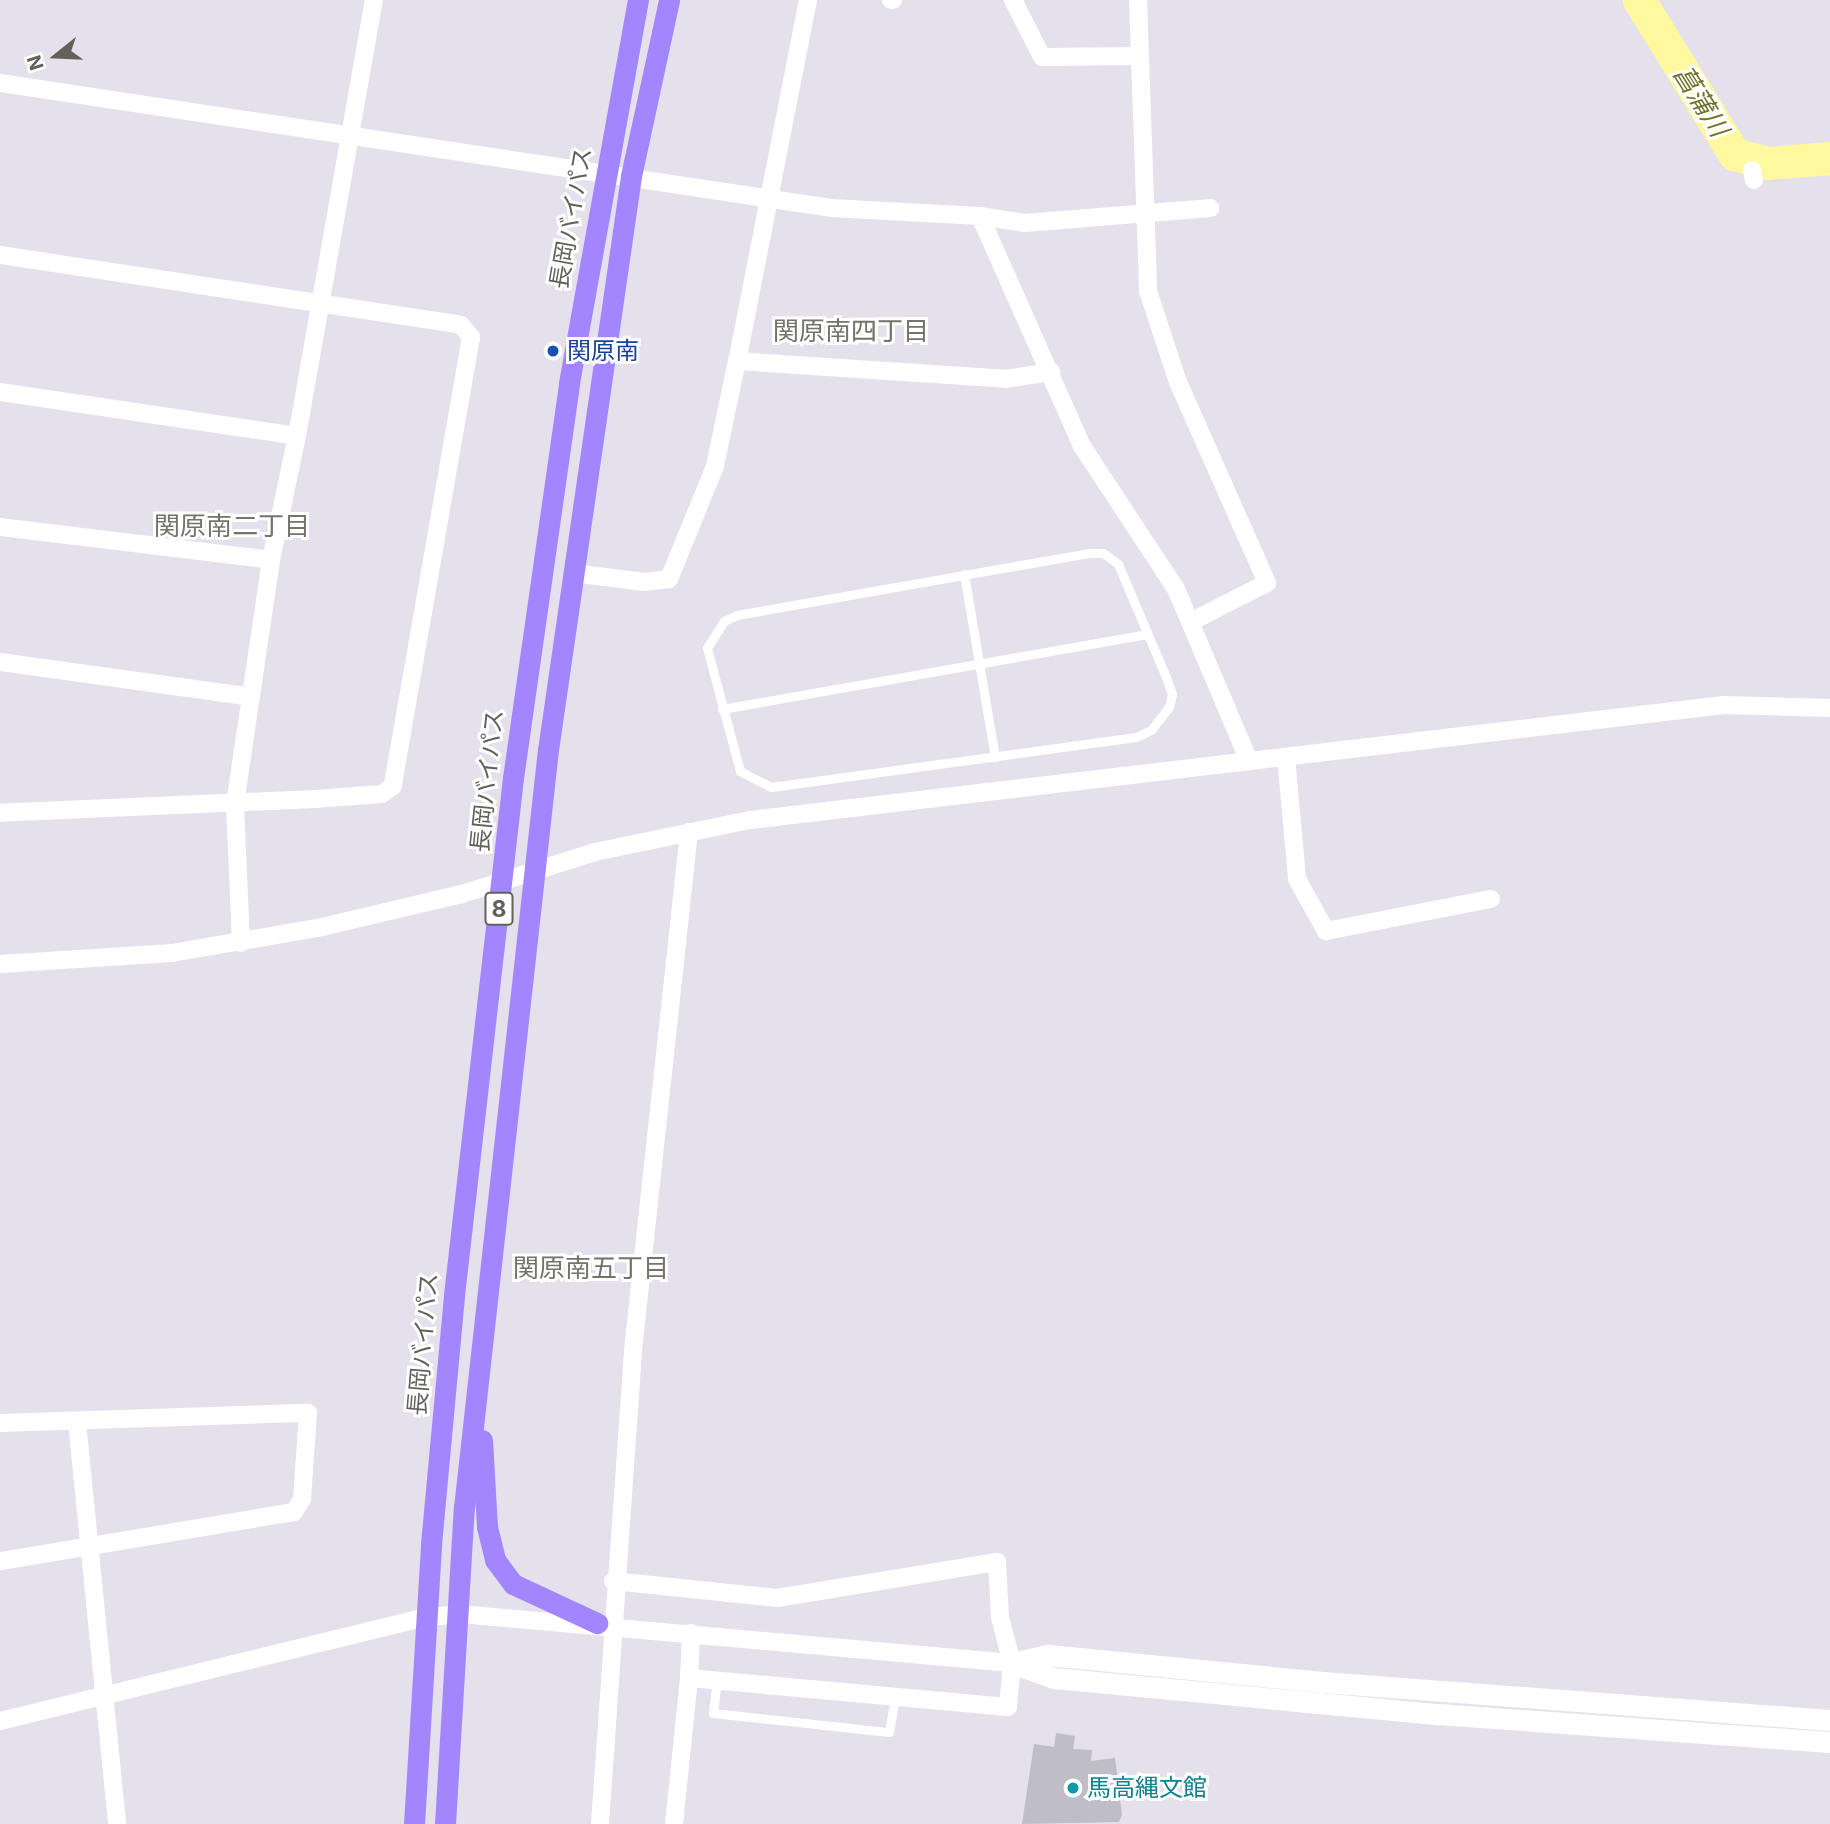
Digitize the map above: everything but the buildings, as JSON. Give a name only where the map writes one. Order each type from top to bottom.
[{"type":"highway","name":"長岡バイパス","points":[[414,1824],[464,1188],[544,538],[638,0]]},
{"type":"highway","name":"8","points":[[445,1824],[460,1614],[464,1508],[534,871],[573,573],[631,176],[669,0]]},
{"type":"highway","points":[[479,1368],[486,1527],[495,1560],[513,1584],[604,1624]]},
{"type":"street","points":[[241,943],[235,804],[271,561],[298,436],[374,0]]},
{"type":"street","points":[[573,573],[644,582],[668,579],[715,466],[808,0]]},
{"type":"street","points":[[1013,0],[1042,57],[1140,56]]},
{"type":"street","points":[[1138,0],[1148,290],[1164,344],[1266,573],[1267,583],[1190,622]]},
{"type":"street","points":[[0,83],[606,172],[831,208],[980,216],[1025,223],[1146,211],[1210,208]]},
{"type":"street","points":[[980,216],[1082,446],[1159,558],[1190,622],[1250,761]]},
{"type":"street","points":[[0,255],[461,325],[471,337],[393,786],[382,794],[235,804],[0,813]]},
{"type":"street","points":[[737,361],[1005,379],[1051,372]]},
{"type":"street","points":[[0,392],[298,436]]},
{"type":"street","points":[[0,527],[271,561]]},
{"type":"street","points":[[0,662],[251,697]]},
{"type":"street","points":[[0,964],[172,953],[241,943],[450,897],[534,871],[689,832],[1037,783],[1286,757],[1724,705],[1830,708]]},
{"type":"street","points":[[1286,757],[1297,879],[1326,931],[1491,899]]},
{"type":"street","points":[[600,1824],[604,1624],[613,1581],[643,1236],[689,832]]},
{"type":"street","points":[[0,1423],[308,1413],[302,1499],[294,1512],[239,1518],[86,1548],[0,1561]]},
{"type":"street","points":[[77,1422],[86,1548],[117,1824]]},
{"type":"street","points":[[613,1581],[777,1598],[997,1562],[1000,1617],[1012,1663],[1008,1707],[689,1678]]},
{"type":"street","points":[[0,1721],[429,1617],[460,1614],[604,1624],[1012,1663],[1054,1678],[1438,1714],[1830,1742]]},
{"type":"street","points":[[674,1824],[691,1633]]},
{"type":"street","points":[[1012,1663],[1048,1655],[1323,1682],[1830,1720]]},
{"type":"lane","points":[[1103,554],[1123,573],[1171,694],[1164,718],[1152,730],[1136,737],[771,788],[757,784],[740,771],[707,648],[724,621],[737,615],[964,574],[1103,554]]},
{"type":"lane","points":[[964,574],[995,758]]},
{"type":"lane","points":[[722,709],[1147,634]]},
{"type":"lane","points":[[717,1680],[713,1713],[889,1732],[895,1697]]},
{"type":"waterway","name":"菖蒲川","points":[[1639,0],[1734,154],[1767,163],[1830,158]]},
{"type":"place","name":"関原南","points":[[553,351]]},
{"type":"place","name":"馬高縄文館","points":[[1073,1788]]},
{"type":"district","name":"関原南四丁目","points":[[851,331]]},
{"type":"district","name":"関原南二丁目","points":[[232,526]]},
{"type":"district","name":"関原南五丁目","points":[[591,1268]]}]
